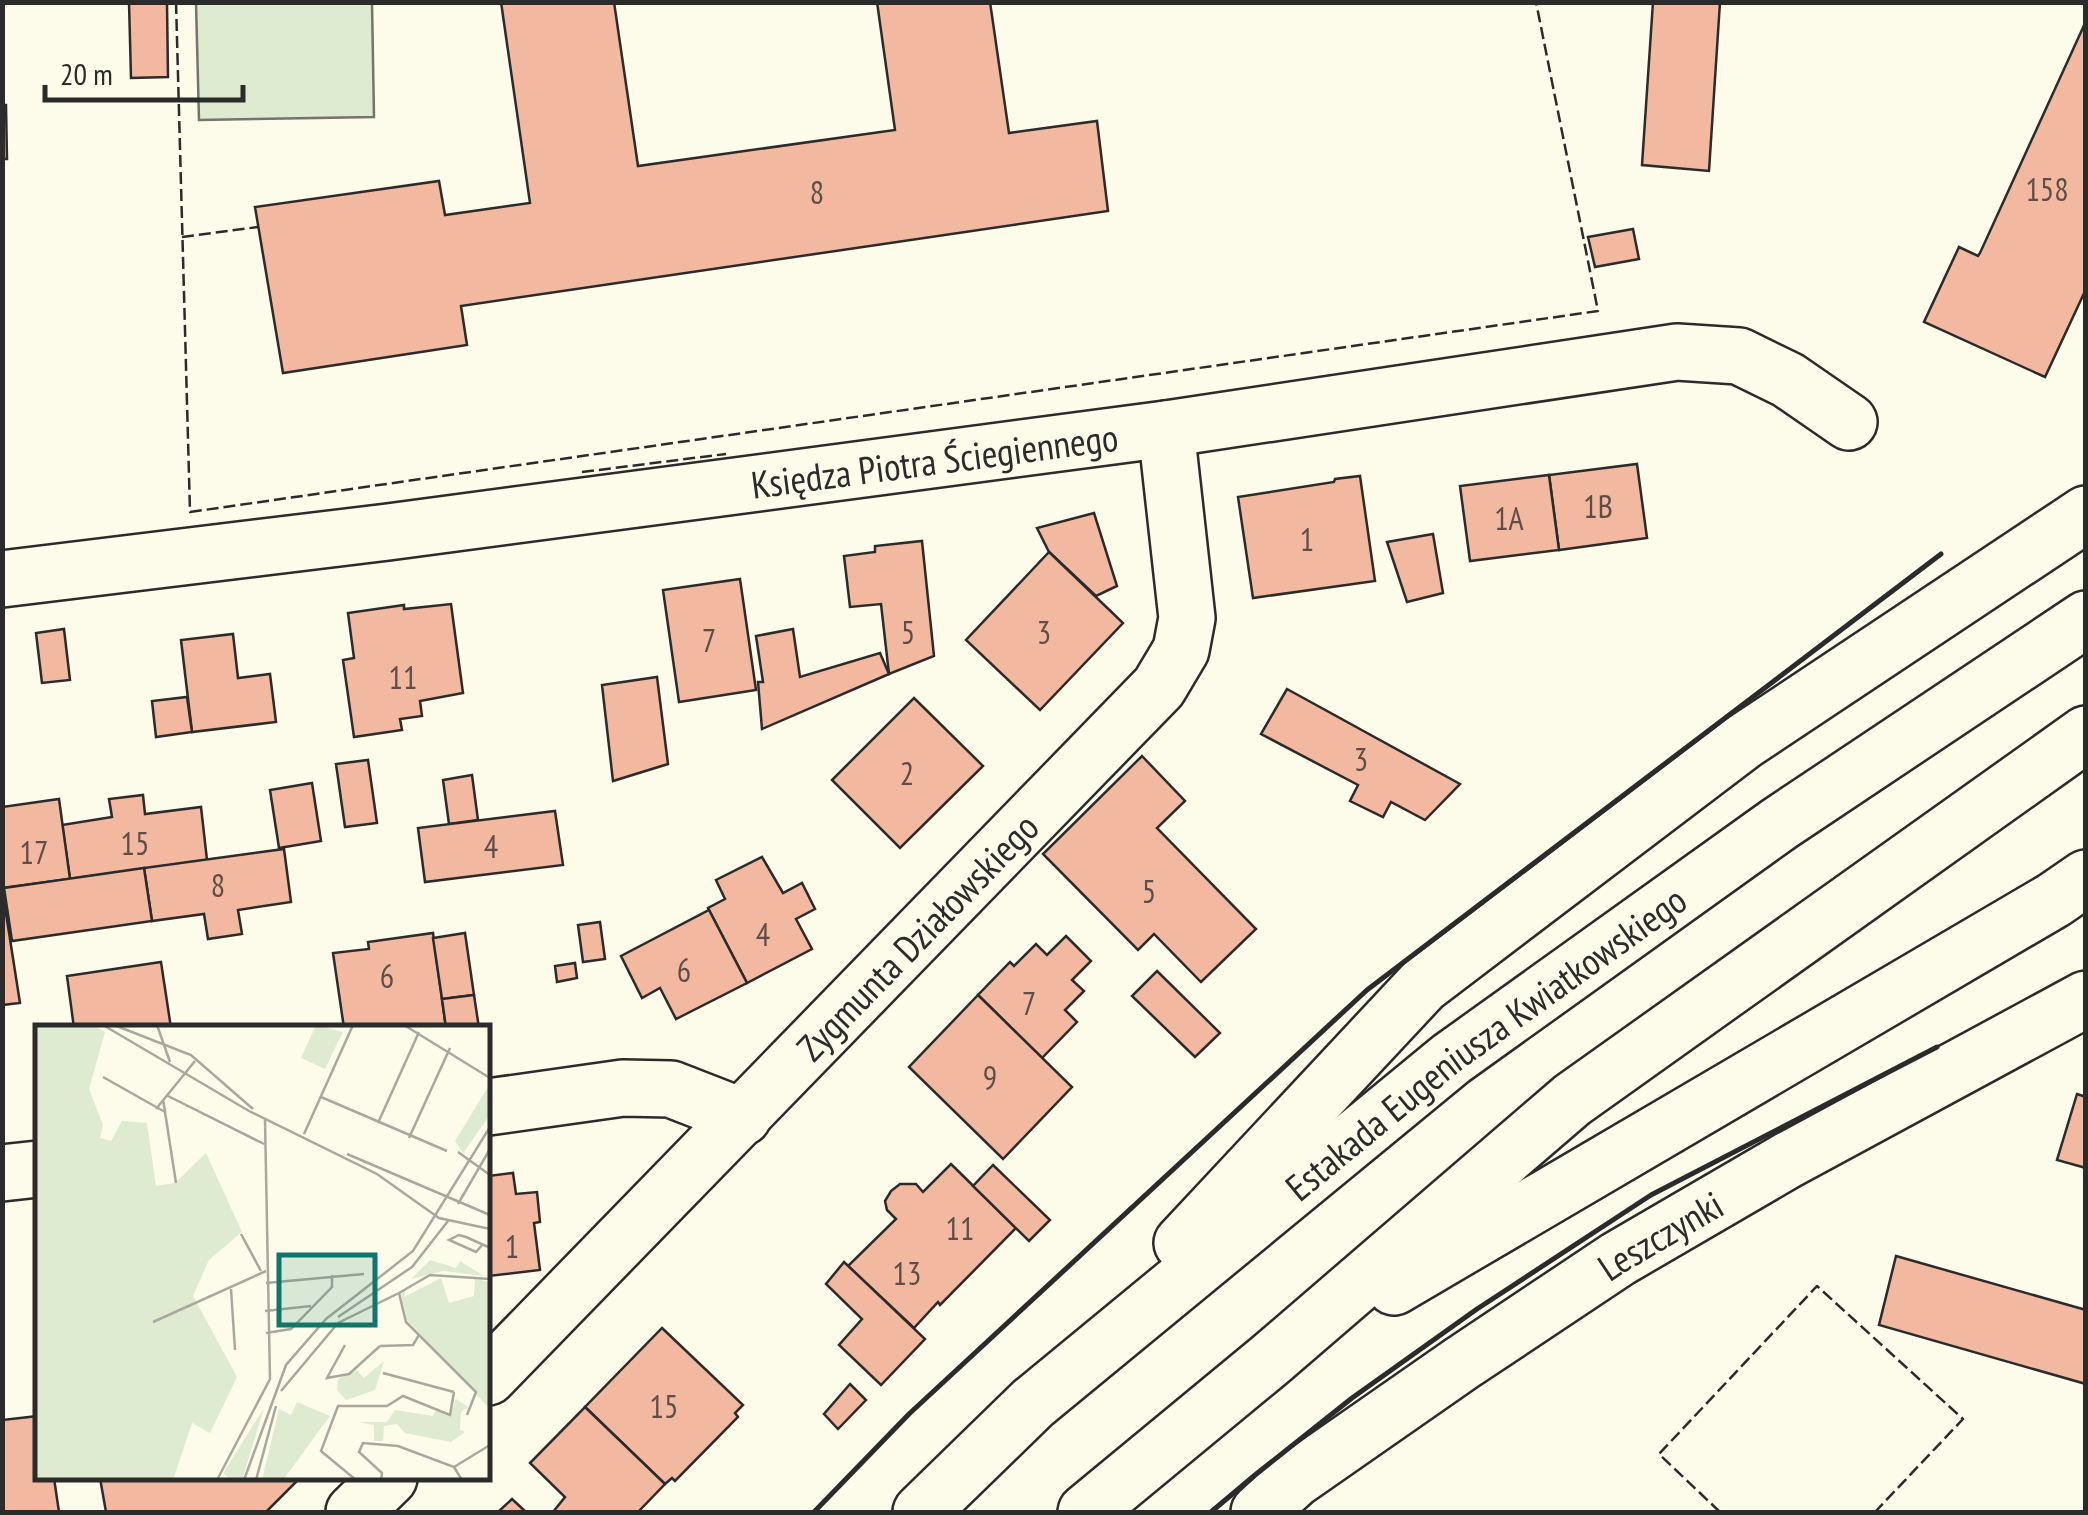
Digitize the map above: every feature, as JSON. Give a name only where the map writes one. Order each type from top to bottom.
[{"type":"main road","name":"Księdza Piotra Ściegiennego","points":[[2,580],[1166,430],[1677,352],[1740,356],[1788,380],[1849,422]]},
{"type":"main road","name":"Zygmunta Działowskiego","points":[[490,1375],[1159,687],[1181,650],[1187,618],[1166,430]]},
{"type":"main road","points":[[1033,1403],[1423,985],[1743,742],[2086,514]]},
{"type":"main road","name":"Estakada Eugeniusza Kwiatkowskiego","points":[[920,1512],[1033,1403],[1451,1059],[1779,824],[2086,619]]},
{"type":"main road","points":[[1086,1512],[1270,1360],[1572,1100],[2086,734]]},
{"type":"main road","points":[[1270,1360],[2086,878]]},
{"type":"main road","name":"Leszczynki","points":[[1259,1512],[1294,1480],[1618,1259],[1788,1160],[2086,999]]},
{"type":"main road","points":[[490,1106],[624,1088],[671,1089],[743,1116]]},
{"type":"main road","points":[[2,1174],[35,1169]]},
{"type":"main road","points":[[354,1512],[387,1480]]},
{"type":"green space","points":[[196,3],[372,3],[374,117],[199,120]]},
{"type":"building","points":[[129,2],[167,2],[168,77],[131,78]]},
{"type":"building","points":[[501,2],[614,2],[638,166],[895,130],[877,2],[990,2],[1009,133],[1097,121],[1108,211],[461,306],[467,345],[283,373],[255,207],[439,181],[445,215],[530,203]]},
{"type":"building","points":[[1653,2],[1720,2],[1709,171],[1642,165]]},
{"type":"building","points":[[2086,21],[2086,289],[2045,377],[1924,322],[1959,247],[1978,256],[1980,253]]},
{"type":"building","points":[[2,105],[6,105],[7,159],[2,159]]},
{"type":"building","points":[[1633,229],[1639,259],[1595,267],[1588,237]]},
{"type":"building","points":[[1637,464],[1647,538],[1559,550],[1549,475]]},
{"type":"building","points":[[1549,475],[1559,550],[1470,561],[1460,486]]},
{"type":"building","points":[[1360,476],[1375,581],[1253,598],[1238,497]]},
{"type":"building","points":[[1094,513],[1117,586],[1096,596],[1049,552],[1037,528]]},
{"type":"building","points":[[1433,534],[1443,593],[1407,602],[1387,542]]},
{"type":"building","points":[[922,541],[934,656],[889,674],[881,604],[850,607],[844,556],[875,552],[875,546]]},
{"type":"building","points":[[1049,552],[1123,623],[1040,710],[966,640]]},
{"type":"building","points":[[740,579],[756,690],[679,702],[663,590]]},
{"type":"building","points":[[451,604],[463,693],[420,701],[422,716],[400,719],[402,730],[354,737],[343,660],[354,658],[348,613],[404,605],[404,609]]},
{"type":"building","points":[[64,629],[70,680],[42,683],[36,633]]},
{"type":"building","points":[[793,629],[800,677],[880,653],[889,674],[762,729],[758,682],[763,682],[756,636]]},
{"type":"building","points":[[233,634],[238,678],[270,674],[276,722],[192,732],[181,640]]},
{"type":"building","points":[[657,677],[668,764],[613,781],[602,685]]},
{"type":"building","points":[[1287,689],[1460,784],[1425,820],[1391,802],[1383,817],[1350,801],[1358,785],[1261,734]]},
{"type":"building","points":[[187,697],[192,732],[156,737],[152,701]]},
{"type":"building","points":[[914,698],[983,766],[900,848],[832,780]]},
{"type":"building","points":[[1142,756],[1185,801],[1157,828],[1256,929],[1201,982],[1154,934],[1138,950],[1043,854]]},
{"type":"building","points":[[368,760],[377,823],[345,827],[336,764]]},
{"type":"building","points":[[472,775],[478,820],[449,824],[443,780]]},
{"type":"building","points":[[312,783],[321,841],[279,848],[270,790]]},
{"type":"building","points":[[143,795],[145,814],[201,807],[207,860],[70,879],[62,825],[112,817],[109,799]]},
{"type":"building","points":[[59,799],[70,879],[2,888],[2,807]]},
{"type":"building","points":[[555,811],[563,865],[425,882],[418,828]]},
{"type":"building","points":[[284,849],[291,902],[238,910],[242,934],[208,939],[204,914],[152,921],[144,868]]},
{"type":"building","points":[[762,857],[783,893],[802,883],[815,909],[796,919],[812,949],[747,983],[708,908],[725,899],[716,880]]},
{"type":"building","points":[[144,868],[152,921],[12,941],[4,888]]},
{"type":"building","points":[[2,888],[20,1003],[2,1005]]},
{"type":"building","points":[[709,910],[747,983],[676,1019],[660,988],[642,998],[621,956]]},
{"type":"building","points":[[600,922],[605,959],[583,962],[578,925]]},
{"type":"building","points":[[433,933],[446,1025],[344,1025],[333,953],[369,949],[368,942]]},
{"type":"building","points":[[465,933],[474,995],[442,999],[433,938]]},
{"type":"building","points":[[1066,936],[1091,961],[1072,980],[1084,991],[1065,1010],[1077,1022],[1042,1058],[978,995],[1010,962],[1014,966],[1036,944],[1047,955]]},
{"type":"building","points":[[161,962],[171,1025],[74,1025],[67,976]]},
{"type":"building","points":[[575,963],[577,978],[557,982],[555,966]]},
{"type":"building","points":[[1157,971],[1220,1033],[1195,1057],[1132,996]]},
{"type":"building","points":[[474,995],[479,1025],[446,1025],[442,999]]},
{"type":"building","points":[[978,995],[1072,1087],[1003,1159],[909,1067]]},
{"type":"building","points":[[2077,1094],[2086,1097],[2086,1168],[2057,1160]]},
{"type":"building","points":[[951,1164],[1016,1228],[914,1328],[848,1266],[896,1219],[885,1201],[891,1191],[900,1184],[916,1184],[923,1192]]},
{"type":"building","points":[[993,1165],[1050,1220],[1029,1241],[973,1186]]},
{"type":"building","points":[[513,1173],[516,1194],[537,1192],[540,1222],[534,1223],[540,1270],[490,1276],[490,1176]]},
{"type":"building","points":[[1896,1256],[2086,1310],[2086,1384],[1879,1325]]},
{"type":"building","points":[[844,1262],[925,1339],[881,1385],[839,1345],[862,1319],[826,1284]]},
{"type":"building","points":[[662,1328],[743,1405],[735,1413],[738,1417],[675,1481],[672,1478],[665,1484],[585,1407]]},
{"type":"building","points":[[850,1384],[866,1400],[838,1429],[824,1414]]},
{"type":"building","points":[[585,1407],[665,1484],[638,1512],[553,1512],[565,1497],[530,1463]]},
{"type":"building","points":[[35,1416],[35,1480],[54,1480],[59,1512],[2,1512],[2,1420]]},
{"type":"building","points":[[100,1480],[298,1480],[266,1512],[106,1512]]},
{"type":"building","points":[[512,1499],[526,1512],[498,1512]]},
{"type":"fence","points":[[176,2],[190,512],[1598,311],[1536,2]]},
{"type":"fence","points":[[182,237],[258,227]]},
{"type":"fence","points":[[582,472],[726,454]]},
{"type":"fence","points":[[1720,1512],[1659,1454],[1817,1286],[1963,1419],[1875,1512]]},
{"type":"wall","points":[[814,1512],[909,1414],[1367,990],[1941,554]]},
{"type":"wall","points":[[1211,1512],[1352,1398],[1477,1309],[1651,1195],[1937,1047]]}]
